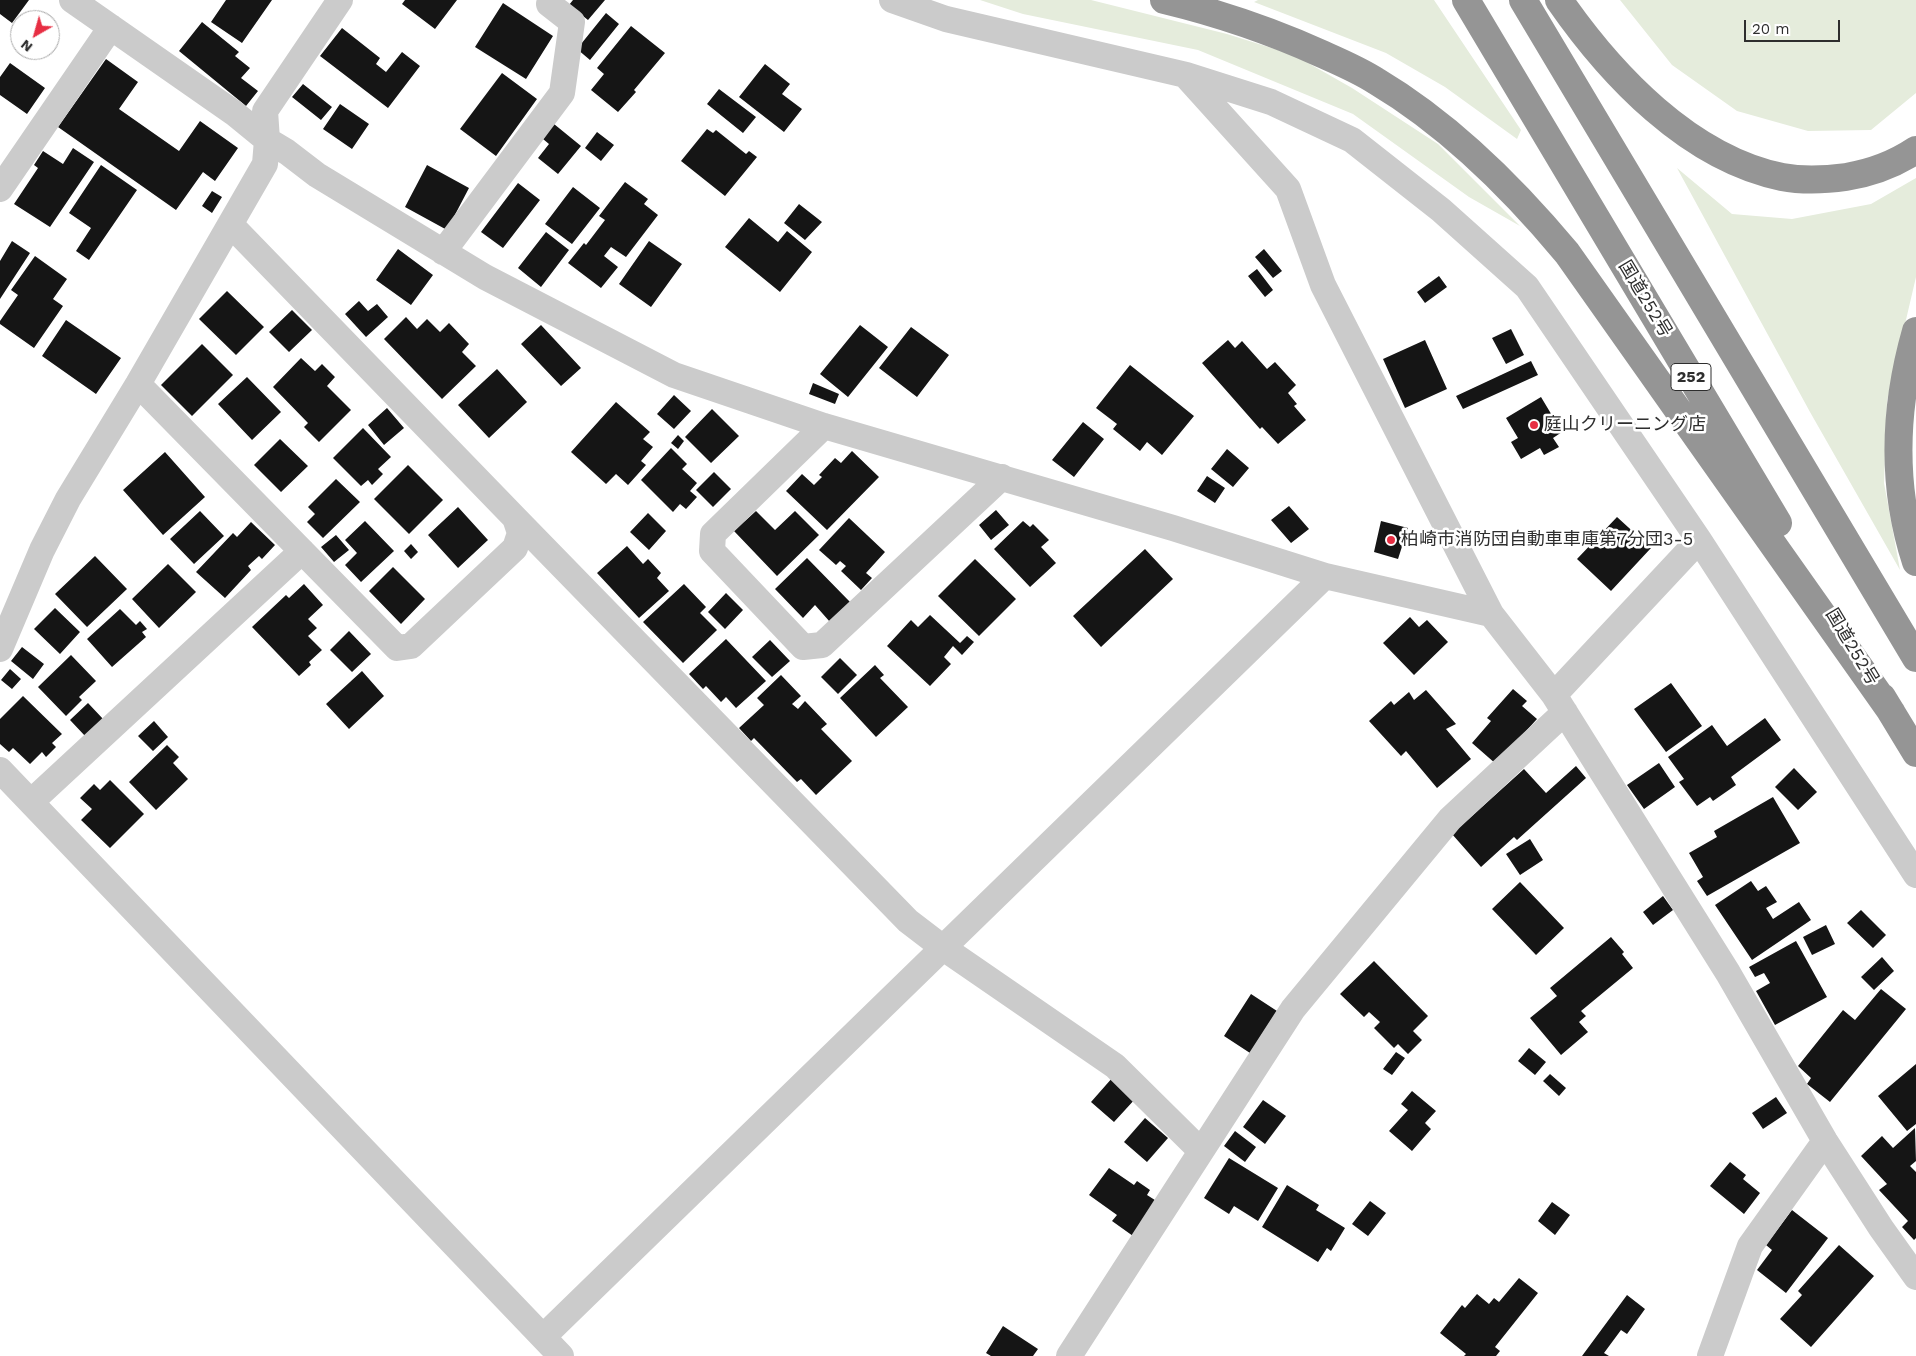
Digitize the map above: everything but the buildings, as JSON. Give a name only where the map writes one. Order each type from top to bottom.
[{"type":"highway","points":[[1164,0],[1231,18],[1287,38],[1375,80],[1418,108],[1456,138],[1495,173],[1532,211],[1567,253],[1892,713]]},
{"type":"highway","name":"国道252号","points":[[1466,0],[1916,753]]},
{"type":"highway","name":"252","points":[[1523,0],[1916,658]]},
{"type":"highway","points":[[1559,0],[1612,67],[1657,111],[1696,140],[1741,164],[1783,177],[1824,180],[1865,174],[1902,160],[1916,150]]},
{"type":"highway","points":[[1916,331],[1907,363],[1899,409],[1897,457],[1902,506],[1916,562]]},
{"type":"street","points":[[72,0],[234,113],[266,140],[317,175],[485,277],[674,375],[824,426],[1173,528],[1326,576],[1491,614]]},
{"type":"street","points":[[0,649],[42,550],[68,499],[138,384],[265,164],[264,111],[340,0]]},
{"type":"street","points":[[443,252],[562,93],[572,22],[549,4],[552,0]]},
{"type":"street","points":[[892,0],[946,19],[1186,75],[1272,102],[1352,140],[1441,210],[1527,287],[1699,540],[1916,875]]},
{"type":"street","points":[[0,189],[111,27]]},
{"type":"street","points":[[1186,75],[1288,188],[1323,285],[1491,614],[1559,704],[1728,973],[1825,1142],[1881,1228],[1916,1277]]},
{"type":"street","points":[[231,225],[908,921],[942,947],[1115,1066],[1201,1151]]},
{"type":"street","points":[[138,384],[396,648],[411,646],[514,548],[520,533],[515,518]]},
{"type":"street","points":[[824,426],[713,534],[712,551],[803,648],[822,645],[1002,477]]},
{"type":"street","points":[[1069,1356],[1299,1001],[1450,820],[1559,704],[1699,540]]},
{"type":"street","points":[[32,801],[302,551]]},
{"type":"street","points":[[543,1337],[942,947],[1326,576]]},
{"type":"street","points":[[0,770],[32,801],[561,1356]]},
{"type":"street","points":[[1710,1356],[1750,1246],[1825,1142]]},
{"type":"green space","points":[[980,0],[1091,0],[1227,34],[1294,55],[1352,88],[1438,144],[1520,226],[1469,197],[1353,114],[1198,50],[1023,14]]},
{"type":"green space","points":[[1258,0],[1434,0],[1521,130],[1517,139],[1445,87],[1386,53],[1254,2]]},
{"type":"green space","points":[[1620,0],[1916,0],[1916,93],[1871,130],[1808,131],[1737,111],[1672,65]]},
{"type":"green space","points":[[1677,168],[1732,214],[1792,219],[1871,204],[1916,178],[1916,277],[1887,401],[1884,483],[1900,570],[1810,412]]},
{"type":"place","name":"庭山クリーニング店","points":[[1534,425]]},
{"type":"place","name":"柏崎市消防団自動車車庫第7分団3-5","points":[[1391,540]]}]
